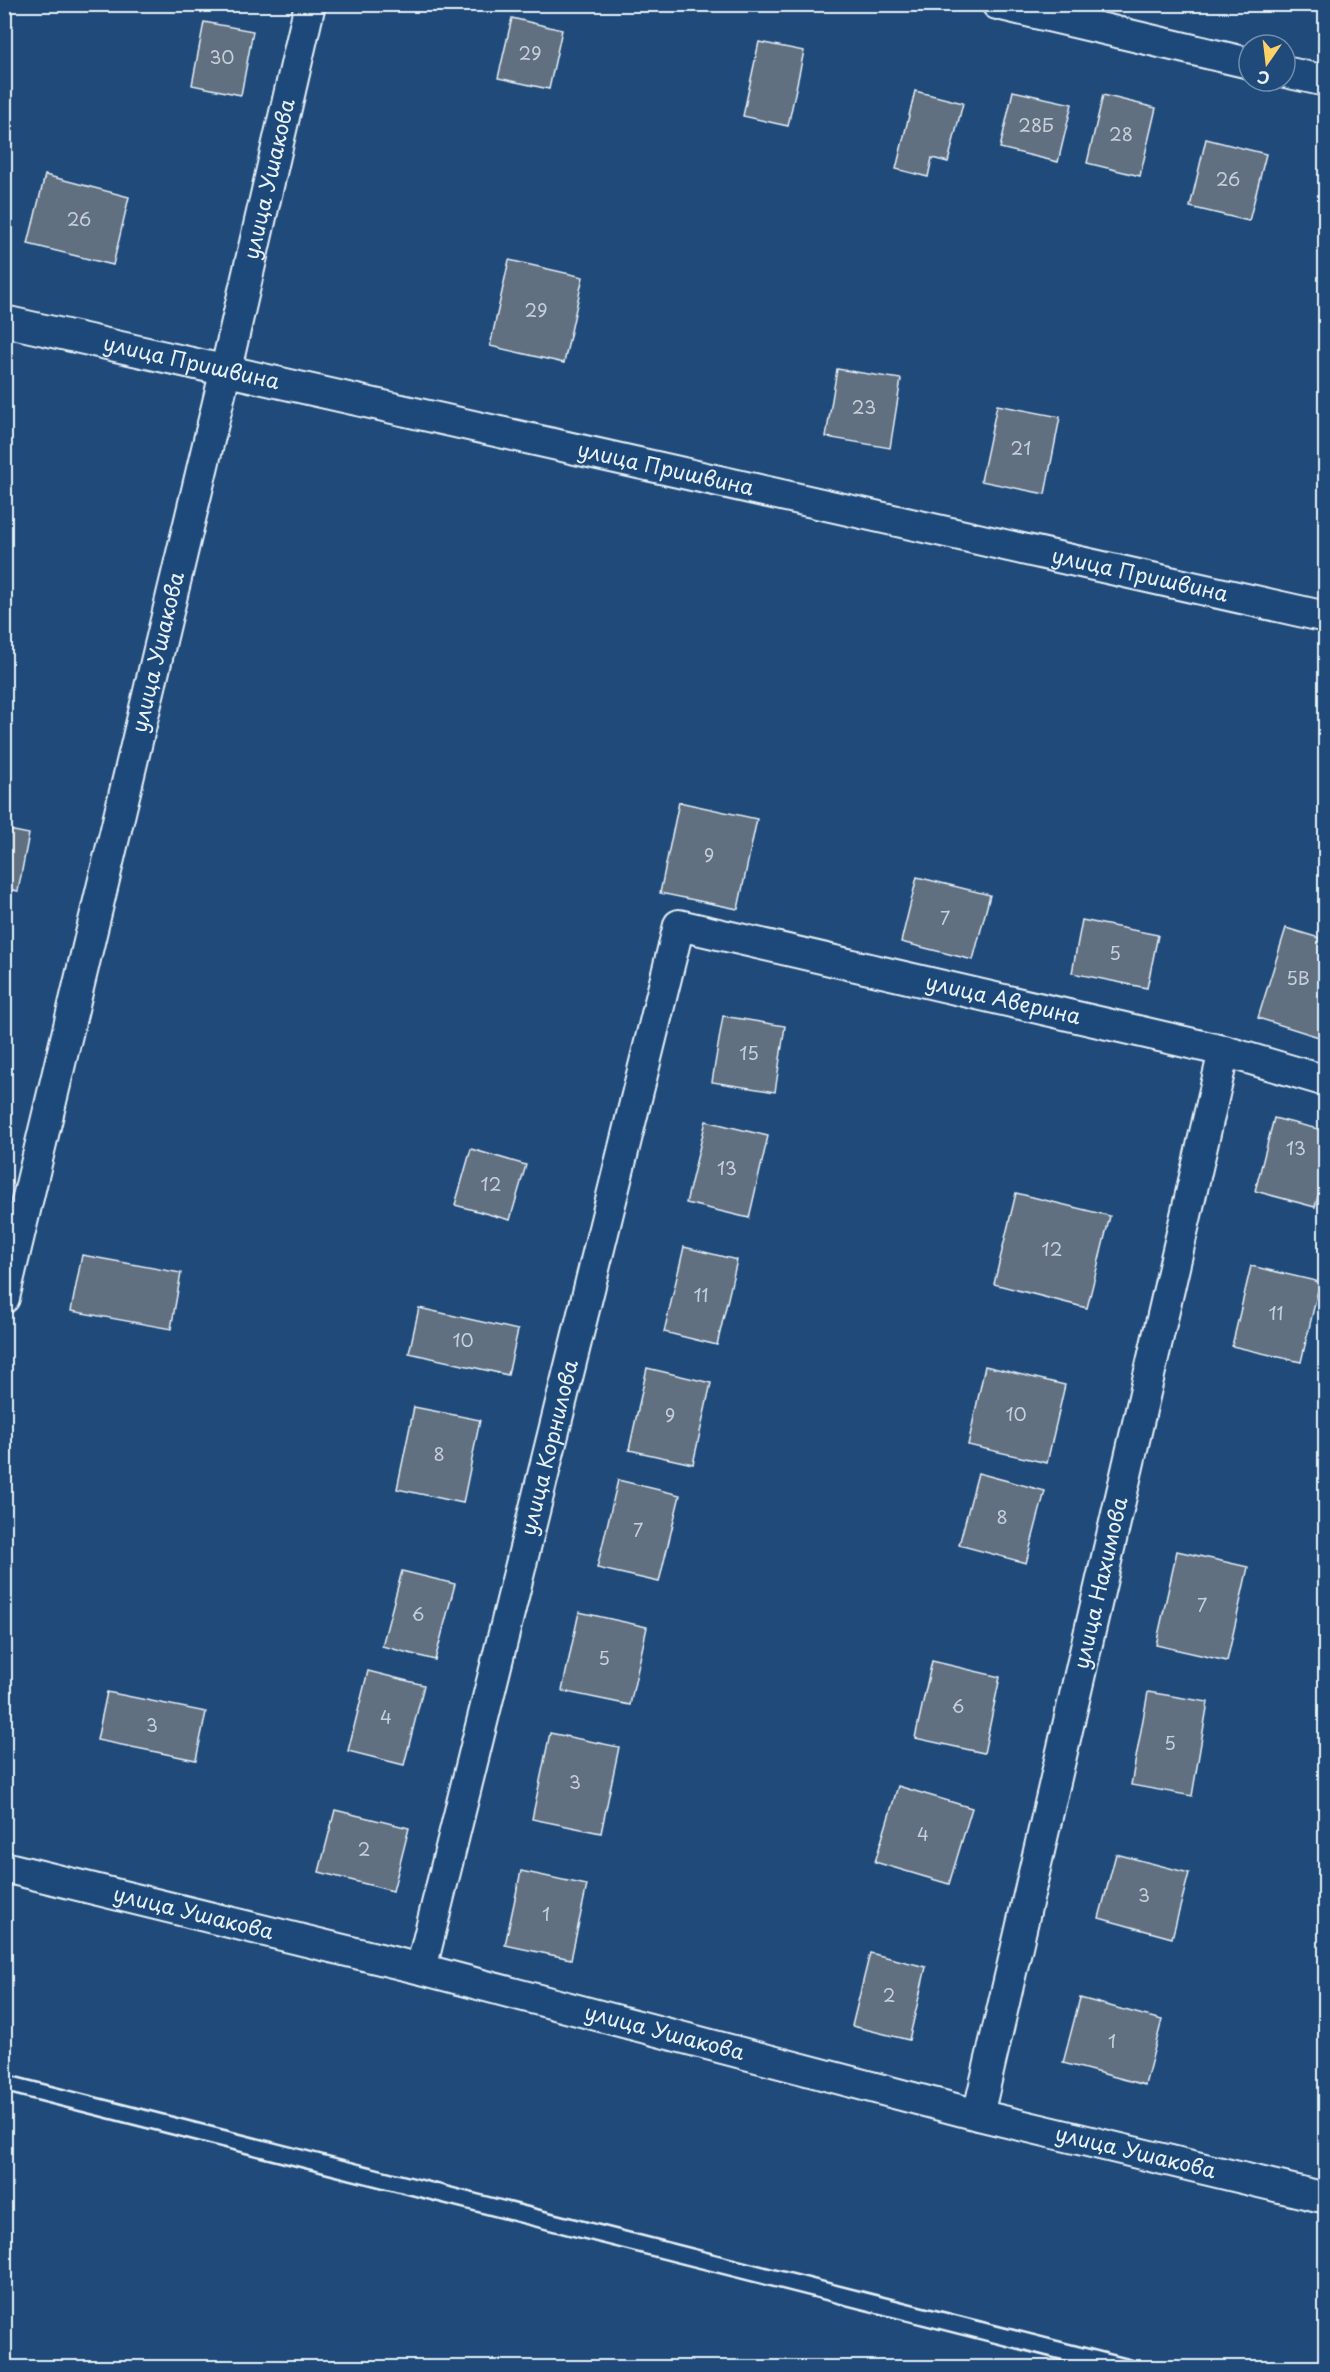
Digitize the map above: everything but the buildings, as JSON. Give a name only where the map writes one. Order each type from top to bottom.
[{"type":"street","name":"улица Ушакова","points":[[4,1298],[226,369],[310,4]]},
{"type":"street","points":[[997,4],[1237,60]]},
{"type":"street","points":[[1297,75],[1326,81]]},
{"type":"street","name":"улица Пришвина","points":[[4,321],[1326,617]]},
{"type":"street","name":"улица Аверина","points":[[679,925],[1224,1051],[1326,1081]]},
{"type":"street","name":"улица Корнилова","points":[[421,1969],[679,925]]},
{"type":"street","name":"улица Нахимова","points":[[978,2115],[1224,1051]]},
{"type":"street","name":"улица Ушакова","points":[[4,1867],[421,1969],[978,2115],[1326,2198]]},
{"type":"lane","points":[[4,2084],[1129,2367]]}]
